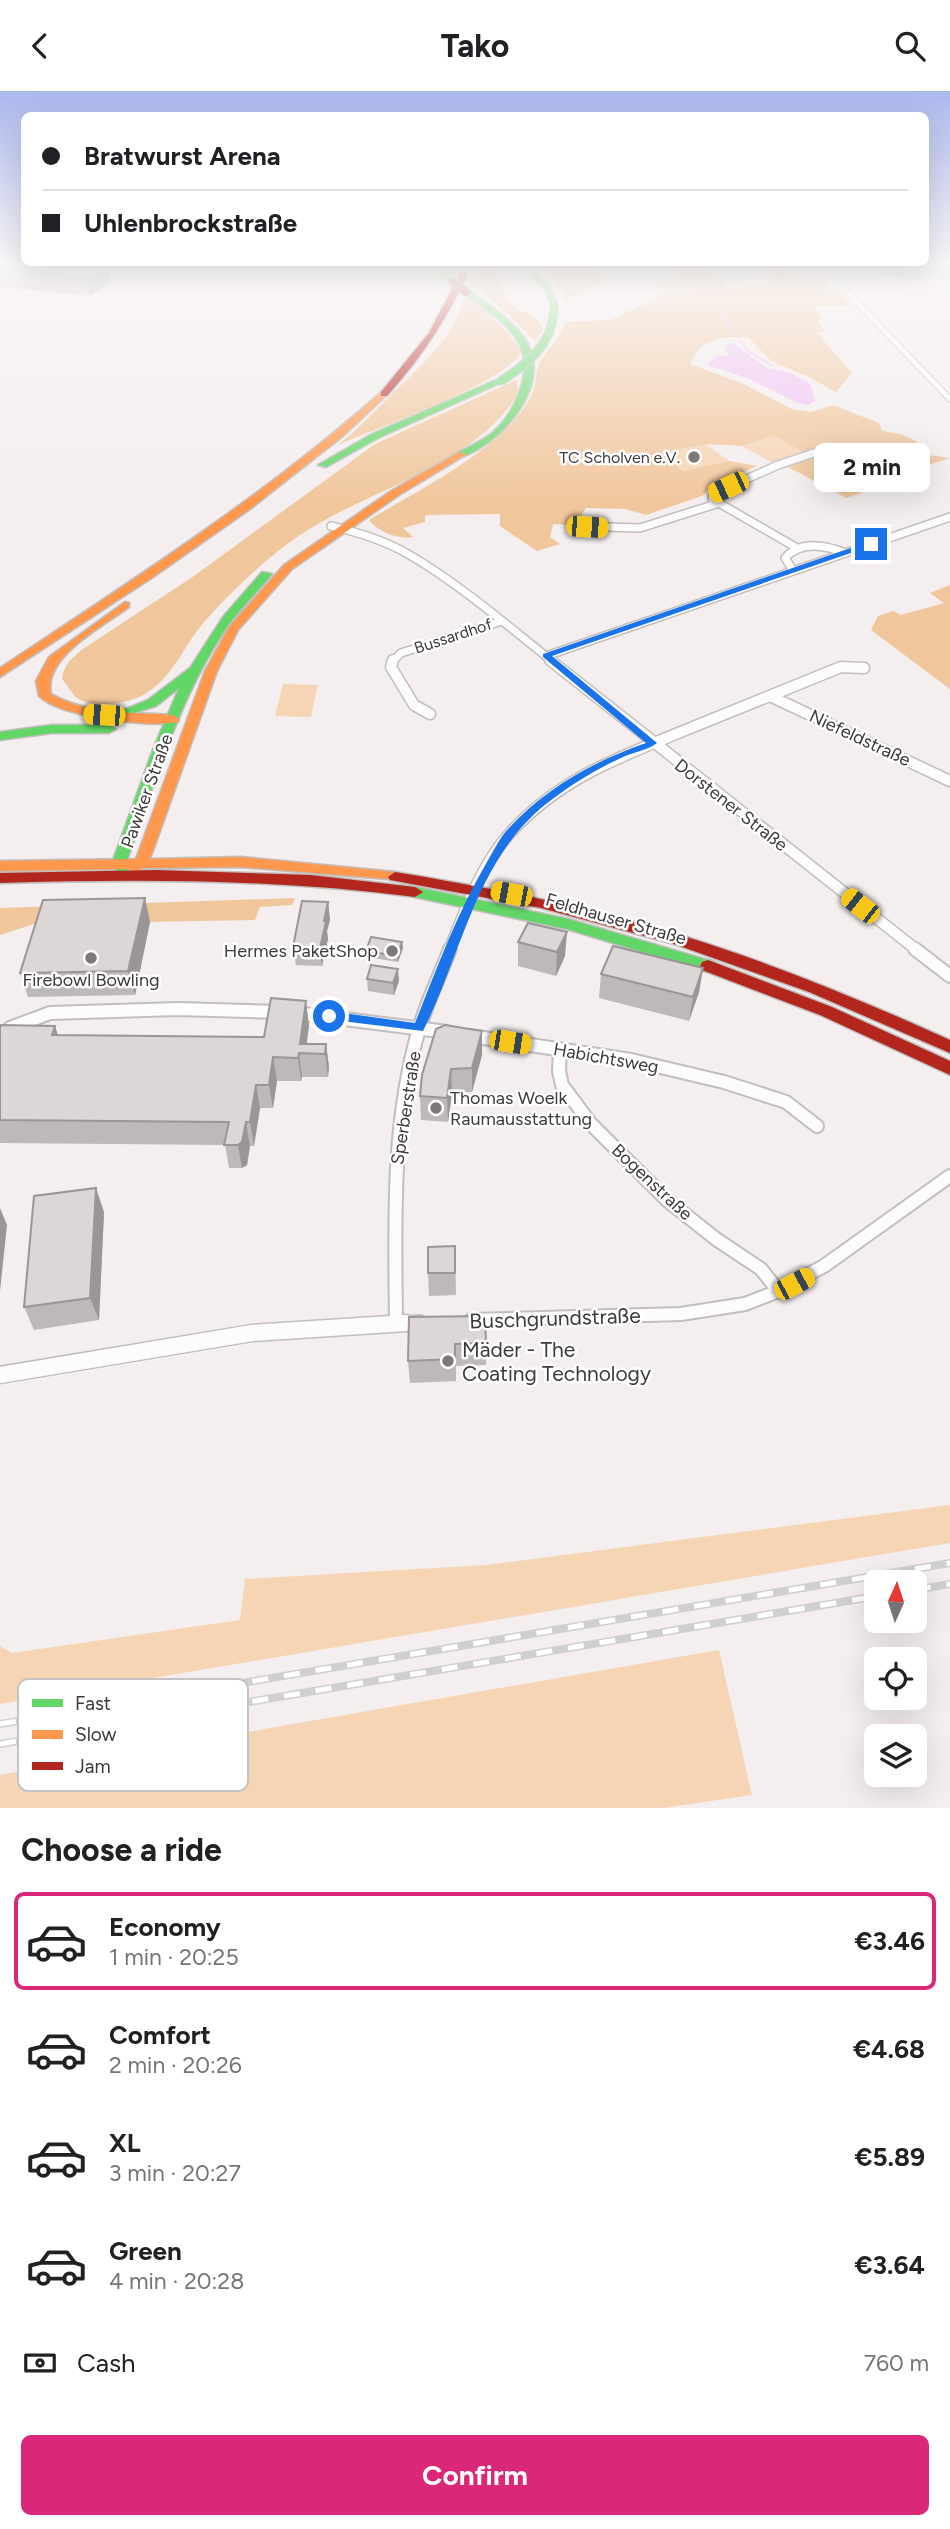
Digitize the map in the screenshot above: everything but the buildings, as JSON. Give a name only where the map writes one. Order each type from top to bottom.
[{"type":"main road","points":[[0,673],[215,531],[334,442],[369,410],[417,359],[427,344]]},
{"type":"main road","name":"Pawiker Straße","points":[[122,869],[171,725],[193,671],[240,599],[287,557],[496,434],[526,390],[527,353],[522,344]]},
{"type":"main road","points":[[0,686],[125,605],[303,477],[346,451],[501,381],[524,366],[545,344]]},
{"type":"main road","name":"Pawiker Straße","points":[[122,869],[142,862],[211,671],[233,629],[288,567],[337,529]]},
{"type":"main road","points":[[125,605],[108,621],[56,657],[44,670],[38,684],[41,695],[52,705],[69,712],[154,716],[171,725]]},
{"type":"main road","points":[[0,666],[36,643],[50,639]]},
{"type":"main road","points":[[104,715],[136,709],[152,702],[193,671]]},
{"type":"main road","name":"Pawiker Straße","points":[[171,725],[190,725]]},
{"type":"main road","points":[[0,736],[52,729],[171,725]]},
{"type":"main road","name":"Feldhauser Straße","points":[[142,862],[274,864],[382,874],[472,895],[653,930],[768,968],[950,1047]]},
{"type":"main road","name":"Feldhauser Straße","points":[[0,866],[122,869],[304,881],[433,895],[472,895],[645,945],[762,984],[848,1019],[950,1068]]},
{"type":"main road","name":"Feldhauser Straße","points":[[0,878],[122,869]]},
{"type":"street","points":[[897,344],[950,399]]},
{"type":"street","points":[[797,548],[712,499],[713,494],[778,465],[814,453]]},
{"type":"street","points":[[572,526],[640,528],[719,503]]},
{"type":"street","points":[[546,656],[950,517]]},
{"type":"street","name":"Dorstener Straße","points":[[337,529],[413,557],[502,621],[950,976]]},
{"type":"street","points":[[793,571],[785,558],[797,548],[826,547],[845,553]]},
{"type":"street","name":"Bussardhof","points":[[430,714],[414,705],[391,667],[394,658],[401,653],[502,621]]},
{"type":"street","name":"Niefeldstraße","points":[[653,743],[841,667],[864,668]]},
{"type":"street","name":"Niefeldstraße","points":[[770,696],[949,779]]},
{"type":"street","name":"Sperberstraße","points":[[396,1322],[394,1184],[402,1104],[419,1028],[472,895],[509,834],[541,803],[595,767],[653,743]]},
{"type":"street","name":"Habichtsweg","points":[[10,1028],[50,1013],[190,1009],[329,1016],[631,1060],[724,1082],[786,1102],[817,1126]]},
{"type":"street","name":"Bogenstraße","points":[[560,1050],[559,1071],[562,1085],[591,1123],[668,1201],[716,1239],[761,1269],[779,1292]]},
{"type":"street","name":"Buschgrundstraße","points":[[462,1320],[716,1311],[746,1304],[779,1292],[809,1276],[950,1177]]},
{"type":"street","points":[[0,1375],[252,1333],[436,1321]]},
{"type":"shaded area","points":[[440,344],[516,344],[522,352],[491,378],[408,417],[338,445],[365,421]]},
{"type":"shaded area","points":[[553,344],[706,344],[690,364],[744,384],[792,409],[811,412],[833,405],[879,423],[882,431],[900,434],[916,441],[921,454],[950,458],[854,489],[862,493],[846,498],[779,462],[806,453],[774,436],[741,446],[706,444],[660,453],[683,471],[729,461],[757,466],[717,483],[702,496],[646,515],[625,509],[586,508],[575,525],[553,524],[550,537],[560,544],[537,551],[500,526],[500,514],[425,515],[425,522],[403,528],[413,537],[407,538],[383,531],[369,520],[460,466],[503,432],[520,414],[532,394],[538,367]]},
{"type":"shaded area","points":[[735,344],[767,368],[789,372],[807,382],[811,386],[815,401],[808,405],[798,403],[747,378],[707,365],[716,356],[728,355],[725,349],[727,345]]},
{"type":"shaded area","points":[[755,344],[827,344],[852,373],[836,392],[771,361]]},
{"type":"shaded area","points":[[516,380],[519,393],[497,420],[471,443],[442,462],[315,526],[265,562],[205,621],[169,672],[152,689],[127,701],[93,703],[76,697],[62,679],[67,665],[83,649],[194,576],[375,444]]},
{"type":"shaded area","points":[[774,436],[807,453],[773,463],[741,446]]},
{"type":"shaded area","name":"TC Scholven e.V.","points":[[706,444],[729,461],[683,471],[659,453]]},
{"type":"shaded area","points":[[950,585],[950,689],[871,630],[878,616],[893,611],[901,615],[944,603],[930,593]]},
{"type":"shaded area","points":[[283,684],[318,685],[311,717],[275,716]]},
{"type":"shaded area","points":[[295,898],[292,905],[260,907],[255,920],[34,924],[0,935],[0,908]]},
{"type":"shaded area","points":[[950,1505],[950,1543],[148,1679],[18,1679],[18,1701],[0,1704],[0,1646],[12,1653],[240,1620],[245,1579],[486,1565]]},
{"type":"shaded area","points":[[719,1650],[752,1795],[663,1808],[0,1808],[0,1775],[18,1772],[18,1791],[248,1791],[248,1732]]},
{"type":"waterway","points":[[743,344],[747,350],[773,366]]},
{"type":"railway","points":[[248,1682],[950,1563]]},
{"type":"railway","points":[[928,1588],[950,1584]]},
{"type":"railway","points":[[248,1702],[864,1598]]},
{"type":"railway","points":[[0,1724],[18,1721]]},
{"type":"railway","points":[[0,1744],[18,1741]]},
{"type":"traffic: fast","points":[[462,454],[495,435],[516,408],[522,397],[528,373],[529,362],[524,344]]},
{"type":"traffic: fast","points":[[501,381],[523,366],[544,344]]},
{"type":"traffic: fast","points":[[323,465],[375,436],[501,381]]},
{"type":"traffic: fast","points":[[122,869],[119,863],[160,747],[185,689],[221,628],[266,574]]},
{"type":"traffic: fast","points":[[127,711],[152,703],[193,671]]},
{"type":"traffic: fast","points":[[0,736],[52,729],[109,729]]},
{"type":"traffic: fast","points":[[415,892],[568,924],[708,966]]},
{"type":"traffic: slow","points":[[0,673],[247,507],[340,434],[384,394]]},
{"type":"traffic: slow","points":[[135,867],[142,862],[211,671],[233,629],[288,567],[395,493],[462,454]]},
{"type":"traffic: slow","points":[[125,605],[53,660],[42,681],[45,696],[59,704],[90,713],[173,719]]},
{"type":"traffic: slow","points":[[0,866],[241,862],[395,877]]},
{"type":"traffic: jam","points":[[384,394],[425,344]]},
{"type":"traffic: jam","points":[[0,878],[156,875],[260,877],[415,892]]},
{"type":"traffic: jam","points":[[395,877],[541,903],[679,940],[814,988],[950,1047]]},
{"type":"traffic: jam","points":[[708,966],[826,1011],[950,1068]]},
{"type":"place","name":"TC Scholven e.V.","points":[[694,457]]},
{"type":"place","name":"Hermes PaketShop","points":[[392,951]]},
{"type":"place","name":"Firebowl Bowling","points":[[91,958]]},
{"type":"place","name":"Thomas Woelk Raumausstattung","points":[[436,1108]]},
{"type":"place","name":"Mäder - The Coating Technology","points":[[448,1361]]},
{"type":"route","points":[[329,1016],[419,1028],[444,970],[468,903],[509,834],[541,803],[576,778],[619,755],[653,743],[546,656],[871,544]]}]
